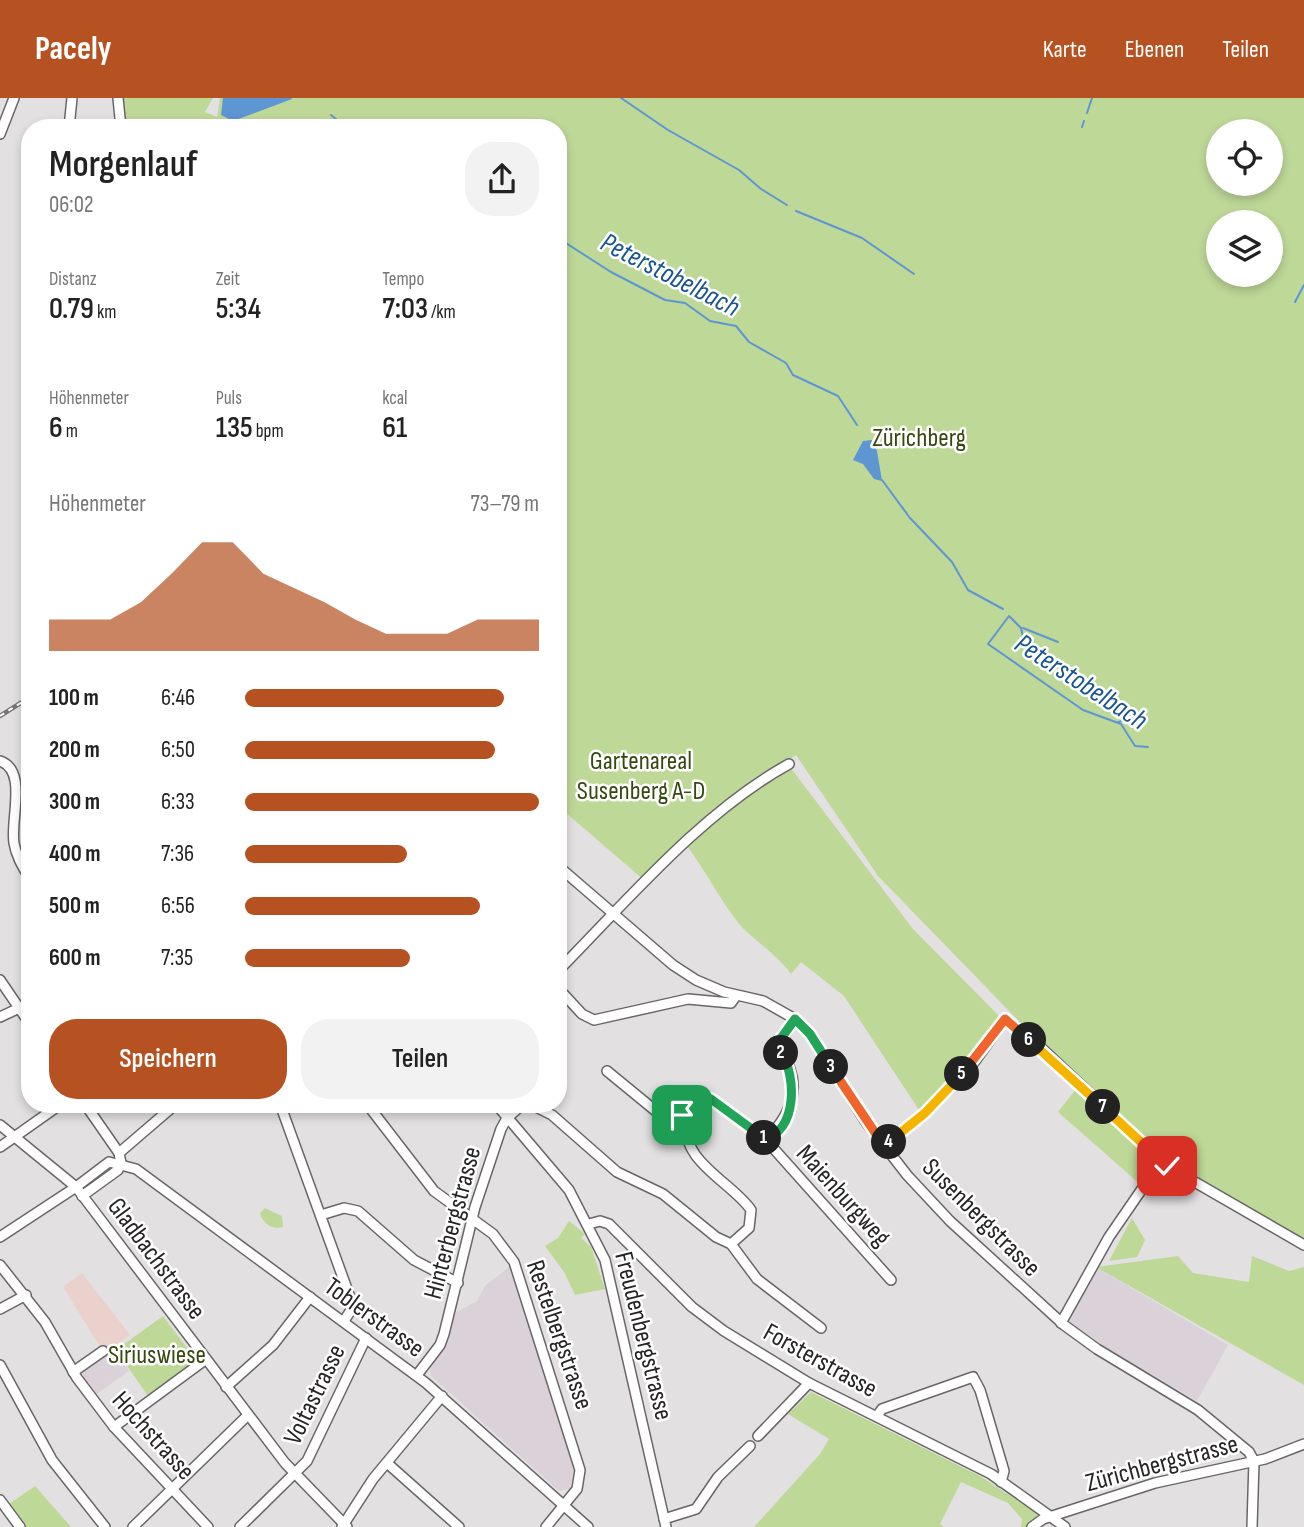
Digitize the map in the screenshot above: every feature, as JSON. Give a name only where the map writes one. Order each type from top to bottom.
[{"type":"street","points":[[0,134],[14,98]]},
{"type":"street","points":[[70,119],[72,98]]},
{"type":"street","points":[[118,98],[120,119]]},
{"type":"street","points":[[0,761],[8,764],[15,775],[14,844],[21,859]]},
{"type":"street","points":[[567,962],[732,803],[762,779],[789,764]]},
{"type":"street","name":"Susenbergstrasse","points":[[567,874],[681,971],[706,985],[771,1005],[795,1019],[810,1034],[884,1146],[942,1213],[1062,1323],[1097,1349],[1198,1410],[1246,1448],[1254,1461]]},
{"type":"street","points":[[0,980],[21,1012]]},
{"type":"street","points":[[567,998],[582,1014],[594,1020],[688,999],[731,1003],[736,996]]},
{"type":"street","points":[[0,1017],[19,1009]]},
{"type":"street","points":[[766,1140],[781,1125],[789,1108],[792,1075],[779,1044],[795,1019]]},
{"type":"street","points":[[884,1146],[925,1113],[975,1061],[1005,1019],[1037,1044],[1163,1158],[1304,1245]]},
{"type":"street","points":[[607,1071],[657,1112],[691,1115],[686,1127],[691,1144],[720,1182],[751,1210],[749,1228],[731,1244]]},
{"type":"street","name":"Maienburgweg","points":[[691,1115],[711,1099],[766,1140],[891,1280]]},
{"type":"street","points":[[0,1147],[48,1113]]},
{"type":"street","points":[[82,1196],[118,1170],[120,1158],[91,1113]]},
{"type":"street","points":[[0,1237],[109,1162],[120,1158],[167,1113]]},
{"type":"street","points":[[284,1113],[351,1300],[351,1310],[344,1321]]},
{"type":"street","name":"Restelbergstrasse","points":[[374,1113],[434,1191],[499,1240],[513,1262],[580,1470],[576,1489],[546,1527]]},
{"type":"street","name":"Freudenbergstrasse","points":[[503,1113],[569,1190],[589,1224],[610,1277],[665,1523]]},
{"type":"street","points":[[507,1118],[513,1113]]},
{"type":"street","points":[[548,1113],[617,1171],[663,1194],[716,1237],[731,1244],[757,1279],[807,1323],[821,1328]]},
{"type":"street","name":"Hinterbergstrasse","points":[[417,1375],[440,1345],[453,1304],[473,1219],[507,1118]]},
{"type":"street","name":"Gladbachstrasse","points":[[0,1125],[76,1187],[294,1475],[344,1526]]},
{"type":"street","name":"Toblerstrasse","points":[[120,1158],[417,1375],[588,1527]]},
{"type":"street","points":[[1062,1323],[1110,1237],[1163,1158]]},
{"type":"street","points":[[321,1214],[344,1208],[358,1211],[414,1260],[458,1283]]},
{"type":"street","name":"Forsterstrasse","points":[[589,1224],[600,1221],[610,1224],[667,1283],[707,1319],[809,1383],[1001,1482],[1065,1527]]},
{"type":"street","name":"Hochstrasse","points":[[0,1265],[26,1295],[45,1322],[73,1372],[114,1427],[208,1527]]},
{"type":"street","points":[[0,1309],[26,1295]]},
{"type":"street","points":[[226,1387],[273,1345],[310,1297]]},
{"type":"street","name":"Voltastrasse","points":[[240,1527],[307,1461],[366,1338]]},
{"type":"street","points":[[73,1372],[103,1351]]},
{"type":"street","points":[[114,1427],[205,1360]]},
{"type":"street","points":[[0,1364],[52,1460],[105,1527]]},
{"type":"street","points":[[877,1416],[883,1409],[973,1377],[981,1390],[1004,1471],[1001,1482]]},
{"type":"street","points":[[758,1436],[809,1383]]},
{"type":"street","points":[[344,1526],[387,1462],[442,1396]]},
{"type":"street","points":[[133,1527],[248,1415]]},
{"type":"street","name":"Zürichbergstrasse","points":[[1032,1527],[1050,1516],[1161,1481],[1254,1461],[1304,1444]]},
{"type":"street","points":[[665,1523],[696,1509],[718,1477],[750,1446]]},
{"type":"street","points":[[1252,1527],[1254,1461]]},
{"type":"street","points":[[387,1462],[459,1527]]},
{"type":"street","points":[[0,1500],[20,1527]]},
{"type":"shaded area","points":[[509,1267],[574,1467],[570,1489],[559,1491],[431,1376],[430,1367],[446,1343],[455,1313],[477,1301],[485,1286]]},
{"type":"shaded area","points":[[1096,1267],[1228,1345],[1197,1401],[1117,1355],[1069,1321]]},
{"type":"shaded area","points":[[82,1273],[130,1335],[104,1353],[63,1287]]},
{"type":"shaded area","points":[[114,1348],[129,1371],[95,1395],[83,1378],[83,1370]]},
{"type":"green space","name":"Zürichberg","points":[[121,98],[213,98],[205,112],[217,117],[220,98],[1304,98],[1304,1240],[1285,1232],[1158,1155],[1141,1185],[1058,1112],[1080,1084],[878,876],[796,755],[764,775],[790,767],[913,929],[1001,1018],[982,1050],[921,1113],[844,996],[801,962],[791,974],[748,933],[733,916],[684,842],[645,881],[567,814],[567,119],[123,119]]},
{"type":"green space","points":[[265,1208],[282,1216],[283,1227],[271,1227],[265,1223],[260,1213]]},
{"type":"green space","points":[[1132,1218],[1145,1240],[1137,1257],[1109,1261]]},
{"type":"green space","points":[[569,1221],[585,1234],[581,1238],[591,1247],[605,1289],[575,1295],[564,1272],[545,1246],[558,1238]]},
{"type":"green space","points":[[1178,1256],[1193,1273],[1249,1282],[1252,1256],[1289,1271],[1304,1267],[1304,1385],[1096,1267]]},
{"type":"green space","name":"Siriuswiese","points":[[163,1316],[196,1360],[148,1396],[116,1350]]},
{"type":"green space","points":[[811,1392],[980,1476],[1038,1514],[1029,1527],[1021,1527],[1022,1519],[1008,1503],[961,1482],[940,1524],[944,1527],[754,1527],[820,1454],[829,1439],[788,1414]]},
{"type":"green space","points":[[35,1486],[71,1527],[26,1527],[9,1504]]},
{"type":"water","points":[[223,98],[292,99],[238,119],[229,119],[221,115]]},
{"type":"water","points":[[872,440],[877,451],[882,481],[874,479],[863,464],[853,460],[863,441]]},
{"type":"waterway","points":[[621,98],[668,130],[739,170],[761,189],[787,205]]},
{"type":"waterway","points":[[1087,113],[1092,98]]},
{"type":"waterway","name":"Peterstobelbach","points":[[331,115],[336,119]]},
{"type":"waterway","points":[[1082,127],[1084,121]]},
{"type":"waterway","points":[[796,211],[862,238],[914,274]]},
{"type":"waterway","name":"Peterstobelbach","points":[[567,244],[611,272],[665,300],[685,303],[710,321],[736,326],[749,342],[786,363],[793,375],[838,396],[857,425]]},
{"type":"waterway","points":[[1295,302],[1304,285]]},
{"type":"waterway","name":"Peterstobelbach","points":[[882,480],[910,518],[952,562],[968,590],[1003,609]]},
{"type":"waterway","name":"Peterstobelbach","points":[[1026,650],[1021,628],[1009,616],[988,644],[1083,710],[1121,724],[1135,746],[1148,747]]},
{"type":"waterway","points":[[1023,628],[1058,642]]},
{"type":"waterway","points":[[1118,722],[1138,717]]},
{"type":"railway","points":[[0,716],[21,703]]},
{"type":"route","points":[[682,1115],[691,1115],[711,1099],[766,1140],[781,1125],[789,1108],[792,1075],[779,1050],[779,1044],[780,1038],[795,1019],[810,1034],[884,1146],[925,1113],[975,1061],[1005,1019],[1037,1044],[1062,1071],[1167,1166]]},
{"type":"park label","name":"Gartenareal Susenberg A-D","points":[[641,776]]}]
